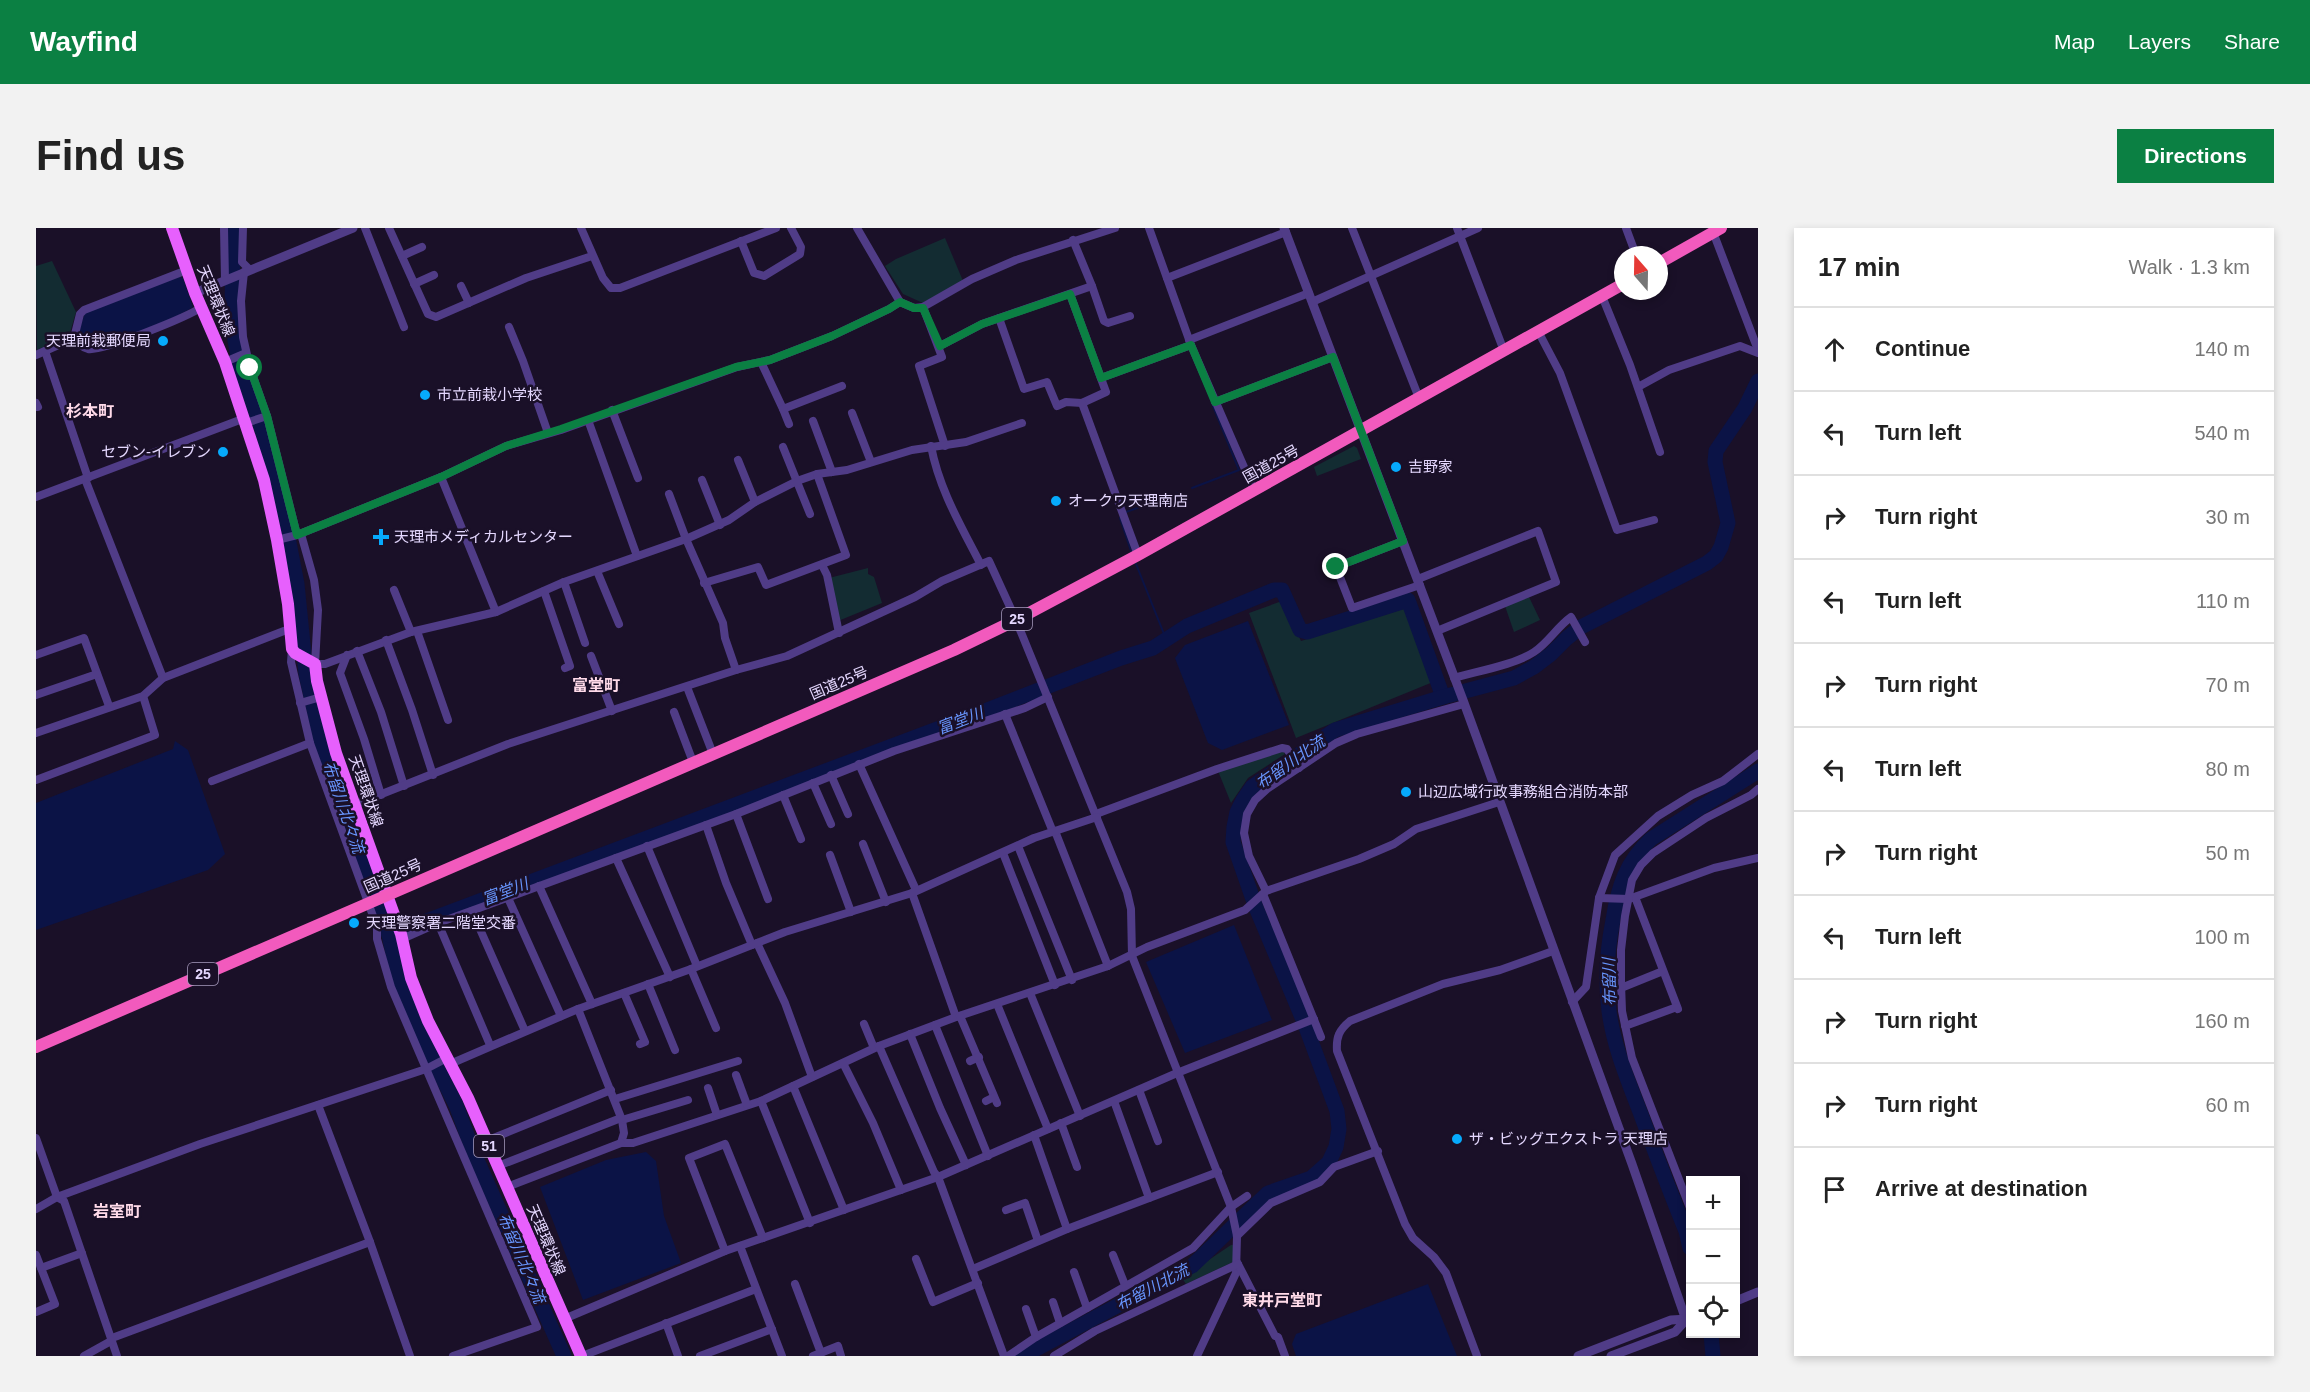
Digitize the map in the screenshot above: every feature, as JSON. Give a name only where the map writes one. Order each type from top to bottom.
[{"type":"highway","points":[[1668,258],[1717,230]]},
{"type":"highway","name":"国道25号","points":[[36,1047],[954,650],[1138,555],[1614,289]]},
{"type":"main road","name":"天理環状線","points":[[172,228],[195,293],[225,362],[264,480],[277,540],[294,651]]},
{"type":"main road","points":[[294,651],[313,662]]},
{"type":"main road","name":"天理環状線","points":[[313,662],[336,753],[400,933],[415,988],[428,1021],[498,1166],[581,1356]]},
{"type":"street","points":[[224,228],[225,280]]},
{"type":"street","points":[[243,228],[242,262],[246,272],[241,301],[243,337],[314,580],[318,610],[313,662],[325,664],[387,640],[496,612],[564,582],[686,540],[720,525],[755,502],[797,481],[817,474],[930,446],[966,442],[1022,423]]},
{"type":"street","points":[[195,293],[246,272],[327,233],[353,228]]},
{"type":"street","points":[[365,228],[404,327]]},
{"type":"street","points":[[389,228],[428,314],[436,317],[526,278],[592,256]]},
{"type":"street","points":[[581,228],[592,256],[611,288],[620,288],[776,228]]},
{"type":"street","points":[[741,241],[754,273],[764,276],[800,254],[801,247],[791,228]]},
{"type":"street","points":[[857,228],[900,302],[914,308],[923,308],[972,279],[1016,260],[1115,228]]},
{"type":"street","points":[[1149,228],[1190,342],[1254,490]]},
{"type":"street","points":[[1352,228],[1419,398]]},
{"type":"street","points":[[1101,378],[1190,342],[1371,276],[1459,232],[1478,228]]},
{"type":"street","points":[[1626,228],[1633,246]]},
{"type":"street","points":[[1167,278],[1285,230],[1419,582],[1686,1313]]},
{"type":"street","points":[[1717,230],[1758,351]]},
{"type":"street","points":[[1459,232],[1504,351]]},
{"type":"street","points":[[1073,240],[1104,321],[1108,323],[1130,316]]},
{"type":"street","points":[[402,256],[422,247]]},
{"type":"street","points":[[188,270],[84,310],[80,314],[74,338],[79,345],[90,350],[114,344],[193,313],[202,307]]},
{"type":"street","points":[[414,284],[434,275]]},
{"type":"street","points":[[461,286],[469,303]]},
{"type":"street","points":[[940,346],[982,324],[1092,286]]},
{"type":"street","points":[[999,318],[1024,389],[1047,382],[1057,406],[1066,402],[1082,403],[1107,392],[1070,294]]},
{"type":"street","points":[[1602,296],[1638,387],[1660,452]]},
{"type":"street","points":[[277,540],[299,535],[441,477],[506,446],[588,420],[736,367],[761,362],[832,336],[900,302]]},
{"type":"street","points":[[923,308],[940,346],[942,357],[919,366],[945,446]]},
{"type":"street","points":[[509,327],[524,361],[548,433]]},
{"type":"street","points":[[1538,331],[1560,373],[1617,530],[1654,520]]},
{"type":"street","points":[[36,355],[74,338]]},
{"type":"street","points":[[1638,387],[1669,370],[1740,345],[1758,351]]},
{"type":"street","points":[[45,351],[87,479],[163,678]]},
{"type":"street","points":[[225,362],[246,353]]},
{"type":"street","points":[[1215,402],[1333,357]]},
{"type":"street","points":[[761,362],[789,424]]},
{"type":"street","points":[[783,409],[842,386]]},
{"type":"street","points":[[1082,403],[1138,555]]},
{"type":"street","points":[[612,410],[638,478]]},
{"type":"street","points":[[852,413],[871,462]]},
{"type":"street","points":[[36,497],[246,421],[267,416]]},
{"type":"street","points":[[588,420],[637,556]]},
{"type":"street","points":[[813,422],[832,472]]},
{"type":"street","points":[[930,446],[940,482],[981,565]]},
{"type":"street","points":[[783,447],[810,514]]},
{"type":"street","points":[[738,460],[755,502]]},
{"type":"street","points":[[704,583],[758,567],[766,585],[846,555],[817,474]]},
{"type":"street","points":[[441,477],[496,612]]},
{"type":"street","points":[[702,480],[720,525]]},
{"type":"street","points":[[669,494],[686,540],[723,623],[724,638],[736,670]]},
{"type":"street","points":[[1403,541],[1336,567],[1352,608],[1538,531],[1556,582],[1437,631]]},
{"type":"street","points":[[354,805],[508,744],[736,670],[787,656],[915,597],[942,581],[989,561],[1046,692],[1131,909],[1132,956],[1218,1172],[1231,1211],[1236,1234],[1238,1264],[1236,1273],[1197,1356]]},
{"type":"street","points":[[822,565],[827,575],[838,633]]},
{"type":"street","points":[[597,571],[619,624]]},
{"type":"street","points":[[564,582],[585,643]]},
{"type":"street","points":[[394,590],[414,632],[448,720]]},
{"type":"street","points":[[543,591],[570,666],[565,668]]},
{"type":"street","points":[[1455,680],[1520,659],[1536,651],[1560,625],[1571,617],[1584,640]]},
{"type":"street","points":[[36,733],[143,696],[163,678],[289,629]]},
{"type":"street","points":[[36,655],[84,638],[109,706]]},
{"type":"street","points":[[387,640],[433,775]]},
{"type":"street","points":[[294,651],[291,662],[310,743],[369,902],[391,987],[537,1327],[453,1356]]},
{"type":"street","points":[[357,651],[381,712],[404,786]]},
{"type":"street","points":[[347,655],[340,673],[381,795]]},
{"type":"street","points":[[591,656],[612,711]]},
{"type":"street","points":[[36,695],[97,674]]},
{"type":"street","points":[[687,687],[713,754]]},
{"type":"street","points":[[400,933],[438,923],[508,898],[736,814],[859,764],[1005,714],[1046,692]]},
{"type":"street","points":[[36,780],[155,735],[143,696]]},
{"type":"street","points":[[300,703],[321,697]]},
{"type":"street","points":[[1321,1037],[1249,856],[1244,833],[1247,814],[1255,800],[1267,789],[1336,743],[1357,734],[1463,702]]},
{"type":"street","points":[[674,712],[693,762]]},
{"type":"street","points":[[1005,714],[1108,966]]},
{"type":"street","points":[[213,781],[310,743]]},
{"type":"street","points":[[36,1209],[57,1197],[200,1144],[491,1048],[490,1045],[578,1009],[670,977],[785,932],[914,892],[1018,846],[1216,769],[1282,748],[1287,749],[1299,767]]},
{"type":"street","points":[[1572,1002],[1586,987],[1601,898],[1615,855],[1658,816],[1692,795],[1723,781],[1758,754]]},
{"type":"street","points":[[859,764],[914,892],[958,1016],[979,1057],[995,1100],[986,1101]]},
{"type":"street","points":[[831,775],[848,814]]},
{"type":"street","points":[[813,783],[831,824]]},
{"type":"street","points":[[1686,1198],[1632,1058],[1625,1026],[1621,988],[1621,950],[1632,880],[1641,865],[1653,853],[1706,818],[1751,795],[1758,789]]},
{"type":"street","points":[[783,795],[801,839]]},
{"type":"street","points":[[507,1187],[621,1143],[633,1143],[761,1101],[876,1047],[958,1016],[1072,980],[1108,966],[1147,947],[1245,910],[1263,893],[1377,852],[1416,829],[1500,802]]},
{"type":"street","points":[[736,814],[768,899]]},
{"type":"street","points":[[706,825],[726,883],[785,1003],[812,1077]]},
{"type":"street","points":[[862,844],[886,902]]},
{"type":"street","points":[[647,846],[716,1028]]},
{"type":"street","points":[[1018,846],[1072,980]]},
{"type":"street","points":[[1003,853],[1055,985]]},
{"type":"street","points":[[830,855],[850,912]]},
{"type":"street","points":[[616,858],[670,977]]},
{"type":"street","points":[[1601,898],[1630,898],[1714,868],[1758,858]]},
{"type":"street","points":[[539,886],[592,1004]]},
{"type":"street","points":[[508,898],[561,1016]]},
{"type":"street","points":[[1625,1026],[1677,1008],[1630,898]]},
{"type":"street","points":[[471,911],[525,1031]]},
{"type":"street","points":[[438,923],[490,1045]]},
{"type":"street","points":[[1477,1356],[1446,1273],[1434,1257],[1413,1238],[1405,1224],[1337,1051],[1336,1041],[1343,1026],[1350,1021],[1443,984],[1500,970],[1553,951]]},
{"type":"street","points":[[1621,988],[1663,972]]},
{"type":"street","points":[[648,984],[675,1050]]},
{"type":"street","points":[[624,993],[645,1042],[640,1044]]},
{"type":"street","points":[[1030,993],[1080,1116]]},
{"type":"street","points":[[997,1004],[1048,1130]]},
{"type":"street","points":[[578,1009],[615,1100],[624,1133],[621,1143]]},
{"type":"street","points":[[564,1319],[725,1251],[938,1177],[1177,1073],[1314,1019]]},
{"type":"street","points":[[864,1023],[938,1177],[1006,1356],[1193,1248],[1247,1196]]},
{"type":"street","points":[[935,1025],[988,1156]]},
{"type":"street","points":[[910,1034],[966,1165]]},
{"type":"street","points":[[970,1061],[979,1057]]},
{"type":"street","points":[[615,1100],[738,1061]]},
{"type":"street","points":[[843,1063],[873,1123],[901,1190]]},
{"type":"street","points":[[736,1075],[747,1105]]},
{"type":"street","points":[[793,1086],[844,1210]]},
{"type":"street","points":[[708,1089],[717,1115]]},
{"type":"street","points":[[486,1141],[611,1090]]},
{"type":"street","points":[[1139,1090],[1158,1140]]},
{"type":"street","points":[[498,1166],[621,1119],[688,1100]]},
{"type":"street","points":[[761,1101],[810,1223]]},
{"type":"street","points":[[1114,1101],[1149,1198]]},
{"type":"street","points":[[318,1105],[410,1356]]},
{"type":"street","points":[[1061,1124],[1077,1167]]},
{"type":"street","points":[[1034,1135],[1066,1229]]},
{"type":"street","points":[[36,1138],[57,1197],[64,1201],[117,1356]]},
{"type":"street","points":[[725,1251],[689,1158],[725,1144],[763,1238]]},
{"type":"street","points":[[1236,1234],[1271,1203],[1320,1182],[1334,1167],[1378,1151]]},
{"type":"street","points":[[973,1269],[1066,1229],[1218,1172]]},
{"type":"street","points":[[1006,1210],[1025,1203],[1038,1241]]},
{"type":"street","points":[[84,1356],[112,1340],[370,1242]]},
{"type":"street","points":[[741,1246],[782,1356]]},
{"type":"street","points":[[41,1268],[82,1253]]},
{"type":"street","points":[[36,1255],[55,1304],[36,1312]]},
{"type":"street","points":[[1113,1255],[1125,1286]]},
{"type":"street","points":[[916,1258],[933,1302],[978,1283]]},
{"type":"street","points":[[1054,1356],[1095,1331],[1238,1264]]},
{"type":"street","points":[[1238,1264],[1275,1336],[1278,1337],[1285,1356]]},
{"type":"street","points":[[1074,1272],[1087,1308]]},
{"type":"street","points":[[795,1284],[817,1354],[838,1346],[841,1356]]},
{"type":"street","points":[[581,1356],[756,1289]]},
{"type":"street","points":[[1740,1299],[1758,1292]]},
{"type":"street","points":[[1053,1302],[1060,1323]]},
{"type":"street","points":[[1026,1309],[1036,1337]]},
{"type":"street","points":[[1578,1356],[1664,1322],[1686,1319]]},
{"type":"street","points":[[1611,1356],[1675,1332],[1686,1321]]},
{"type":"street","points":[[666,1323],[678,1356]]},
{"type":"street","points":[[700,1356],[772,1329]]},
{"type":"green space","points":[[945,238],[963,281],[923,303],[903,294],[885,266]]},
{"type":"green space","points":[[52,261],[76,312],[69,336],[37,350],[36,266]]},
{"type":"green space","points":[[1354,446],[1361,459],[1317,476],[1314,467]]},
{"type":"green space","points":[[868,568],[868,574],[874,577],[882,603],[838,621],[829,578]]},
{"type":"green space","points":[[1529,597],[1540,620],[1514,632],[1505,606]]},
{"type":"green space","points":[[1282,601],[1301,641],[1406,608],[1433,682],[1296,738],[1249,613]]},
{"type":"green space","points":[[1281,750],[1285,754],[1248,778],[1231,803],[1218,771]]},
{"type":"green space","points":[[1234,1245],[1233,1262],[1186,1284],[1182,1278]]},
{"type":"shaded area","points":[[179,276],[183,278],[193,307],[158,325],[111,342],[90,346],[81,343],[77,335],[85,313]]},
{"type":"shaded area","points":[[1248,621],[1289,725],[1222,750],[1208,743],[1175,658],[1185,645]]},
{"type":"shaded area","points":[[175,741],[188,750],[225,854],[208,870],[36,930],[36,803],[173,749]]},
{"type":"shaded area","points":[[1234,925],[1272,1020],[1185,1053],[1146,962]]},
{"type":"shaded area","points":[[646,1152],[656,1161],[664,1216],[681,1263],[583,1300],[540,1187],[606,1160]]},
{"type":"shaded area","points":[[1428,1284],[1457,1356],[1296,1356],[1292,1344],[1296,1334]]},
{"type":"waterway","name":"布留川北々流","points":[[233,228],[232,317],[235,341],[240,366],[264,436],[286,527],[297,584],[306,674],[320,738],[389,935],[398,977],[413,1020],[456,1105],[473,1151],[564,1356]]},
{"type":"waterway","name":"布留川北流","points":[[1023,1356],[1192,1266],[1268,1193],[1311,1178],[1329,1162],[1336,1147],[1339,1129],[1337,1111],[1304,1022],[1255,905],[1233,842],[1237,812],[1252,787],[1335,730],[1514,678],[1534,667],[1581,627],[1707,563],[1716,556],[1728,523],[1715,462],[1716,451],[1745,408],[1758,381]]},
{"type":"waterway","points":[[1192,488],[1239,470],[1213,406]]},
{"type":"waterway","points":[[1126,512],[1179,493]]},
{"type":"waterway","points":[[1120,518],[1131,551]]},
{"type":"waterway","points":[[1136,564],[1166,639]]},
{"type":"waterway","name":"富堂川","points":[[389,935],[1121,658],[1153,648],[1187,626],[1274,590],[1282,590],[1300,630],[1307,632],[1408,600],[1443,697]]},
{"type":"waterway","name":"布留川","points":[[1686,1231],[1628,1080],[1615,1039],[1607,988],[1609,943],[1624,876],[1642,848],[1651,839],[1758,771]]},
{"type":"waterway","name":"布留川","points":[[1711,1338],[1713,1356]]},
{"type":"place","name":"天理前栽郵便局","points":[[163,341]]},
{"type":"place","name":"市立前栽小学校","points":[[425,395]]},
{"type":"place","name":"セブン-イレブン","points":[[223,452]]},
{"type":"place","name":"吉野家","points":[[1396,467]]},
{"type":"place","name":"オークワ天理南店","points":[[1056,501]]},
{"type":"place","name":"天理市メディカルセンター","points":[[381,537]]},
{"type":"place","name":"山辺広域行政事務組合消防本部","points":[[1406,792]]},
{"type":"place","name":"天理警察署二階堂交番","points":[[354,923]]},
{"type":"place","name":"ザ・ビッグエクストラ 天理店","points":[[1457,1139]]},
{"type":"district","name":"杉本町","points":[[90,411]]},
{"type":"district","name":"富堂町","points":[[596,685]]},
{"type":"district","name":"岩室町","points":[[117,1211]]},
{"type":"district","name":"東井戸堂町","points":[[1282,1300]]},
{"type":"route","points":[[250,368],[267,416],[297,535],[441,477],[506,446],[588,420],[736,367],[770,360],[832,336],[900,302],[914,308],[923,308],[940,346],[982,324],[1070,294],[1101,378],[1191,345],[1215,402],[1333,357],[1403,541],[1336,567]]}]
